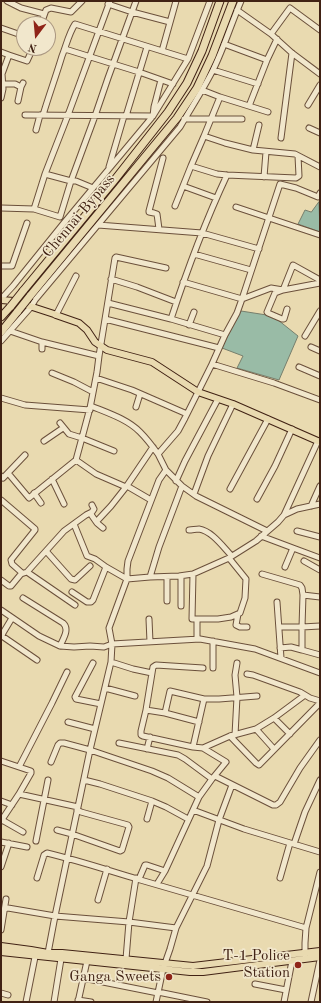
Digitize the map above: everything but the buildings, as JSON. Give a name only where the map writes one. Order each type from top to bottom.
[{"type":"highway","name":"Chennai Bypass","points":[[1,317],[168,112],[187,83],[196,64],[220,1]]},
{"type":"highway","name":"Chennai Bypass","points":[[1,332],[181,118],[212,56],[232,1]]},
{"type":"main road","points":[[1,300],[14,301],[79,324],[87,330],[95,342],[107,350],[152,362],[198,392],[233,404],[319,442]]},
{"type":"main road","points":[[1,946],[61,959],[164,966],[194,966],[305,956],[320,959]]},
{"type":"main road","points":[[1,952],[37,954],[62,953],[126,959],[190,972],[203,972],[292,960],[320,951]]},
{"type":"street","points":[[7,1],[21,8],[44,14],[46,10],[51,8],[71,12],[82,1]]},
{"type":"street","points":[[1,208],[34,209],[60,216],[71,181],[136,1]]},
{"type":"street","points":[[162,51],[176,1]]},
{"type":"street","points":[[1,300],[153,116],[188,59],[210,1]]},
{"type":"street","points":[[1,341],[180,127],[181,118],[202,90],[213,70],[241,1]]},
{"type":"street","points":[[34,209],[45,174],[109,3],[132,12],[170,22]]},
{"type":"street","points":[[271,34],[290,8],[320,30]]},
{"type":"street","points":[[237,10],[271,34],[292,53],[320,74]]},
{"type":"street","points":[[36,130],[75,24],[188,59]]},
{"type":"street","points":[[1,28],[16,33]]},
{"type":"street","points":[[249,106],[267,60],[277,40]]},
{"type":"street","points":[[224,44],[267,60]]},
{"type":"street","points":[[108,170],[147,47]]},
{"type":"street","points":[[65,49],[173,84]]},
{"type":"street","points":[[1,52],[27,61],[29,56]]},
{"type":"street","points":[[281,138],[292,53]]},
{"type":"street","points":[[1,98],[3,89],[1,74],[8,55]]},
{"type":"street","points":[[213,70],[258,84]]},
{"type":"street","points":[[153,116],[161,80]]},
{"type":"street","points":[[2,83],[22,85],[18,101]]},
{"type":"street","points":[[308,106],[320,85]]},
{"type":"street","points":[[202,90],[268,112]]},
{"type":"street","points":[[175,206],[220,97]]},
{"type":"street","points":[[25,115],[153,116]]},
{"type":"street","points":[[181,118],[242,119]]},
{"type":"street","points":[[253,150],[259,125]]},
{"type":"street","points":[[309,128],[320,134]]},
{"type":"street","points":[[204,136],[253,150],[289,153],[320,167]]},
{"type":"street","points":[[264,177],[266,152]]},
{"type":"street","points":[[191,166],[217,174],[296,178],[298,176],[298,156]]},
{"type":"street","points":[[159,229],[157,214],[149,211],[163,158]]},
{"type":"street","points":[[45,174],[76,181],[93,188]]},
{"type":"street","points":[[171,319],[202,232],[227,175]]},
{"type":"street","points":[[158,454],[178,431],[237,313],[280,184],[296,188],[318,197],[320,193]]},
{"type":"street","points":[[183,186],[216,198]]},
{"type":"street","points":[[236,207],[320,236]]},
{"type":"street","points":[[1,266],[12,266],[27,223]]},
{"type":"street","points":[[98,225],[202,232],[259,249]]},
{"type":"street","points":[[194,254],[252,270]]},
{"type":"street","points":[[8,474],[29,498],[76,460],[90,408],[96,378],[115,257],[166,268]]},
{"type":"street","points":[[283,290],[293,265],[320,282]]},
{"type":"street","points":[[56,315],[76,276]]},
{"type":"street","points":[[111,279],[176,302]]},
{"type":"street","points":[[183,282],[242,299],[271,288],[283,290]]},
{"type":"street","points":[[287,309],[284,319],[282,320],[268,313],[275,293],[320,282]]},
{"type":"street","points":[[108,302],[225,335]]},
{"type":"street","points":[[305,336],[320,311]]},
{"type":"street","points":[[189,325],[194,312]]},
{"type":"street","points":[[105,320],[219,348]]},
{"type":"street","points":[[10,331],[42,342],[99,356]]},
{"type":"street","points":[[42,342],[42,349]]},
{"type":"street","points":[[311,347],[320,351]]},
{"type":"street","points":[[212,364],[274,383],[320,400]]},
{"type":"street","points":[[299,367],[320,376]]},
{"type":"street","points":[[52,373],[93,392]]},
{"type":"street","points":[[96,378],[140,394],[187,414]]},
{"type":"street","points":[[136,407],[140,394]]},
{"type":"street","points":[[1,398],[25,405],[90,408],[108,413],[139,431],[158,454],[166,470],[182,486],[194,494],[267,531]]},
{"type":"street","points":[[176,481],[218,399]]},
{"type":"street","points":[[194,494],[208,456],[233,404]]},
{"type":"street","points":[[230,489],[268,419]]},
{"type":"street","points":[[44,441],[62,425],[69,434],[114,451]]},
{"type":"street","points":[[257,499],[275,466],[292,429]]},
{"type":"street","points":[[74,524],[87,556],[126,579],[193,574],[230,557],[256,541],[278,522],[284,515],[319,442]]},
{"type":"street","points":[[97,521],[111,506],[153,447]]},
{"type":"street","points":[[2,478],[8,474],[25,455]]},
{"type":"street","points":[[76,460],[96,474],[126,486],[151,500]]},
{"type":"street","points":[[48,953],[90,750],[112,662],[112,644],[109,628],[126,579],[128,561],[160,478],[166,470]]},
{"type":"street","points":[[52,479],[64,504]]},
{"type":"street","points":[[150,577],[159,547],[182,486]]},
{"type":"street","points":[[311,506],[320,486]]},
{"type":"street","points":[[34,493],[42,503]]},
{"type":"street","points":[[1,500],[35,529],[11,560],[12,564],[21,572],[21,574]]},
{"type":"street","points":[[284,515],[297,509],[320,504]]},
{"type":"street","points":[[1,580],[11,586],[21,574],[27,572],[64,532],[92,512],[94,509],[92,505]]},
{"type":"street","points":[[90,513],[97,523],[103,528]]},
{"type":"street","points":[[137,517],[144,521]]},
{"type":"street","points":[[189,530],[199,529],[212,536],[246,579],[245,598],[240,613],[238,614],[236,625],[240,628],[247,627]]},
{"type":"street","points":[[297,531],[320,537]]},
{"type":"street","points":[[262,536],[320,558]]},
{"type":"street","points":[[285,567],[292,548]]},
{"type":"street","points":[[46,551],[69,578],[73,580],[75,580],[90,566]]},
{"type":"street","points":[[304,561],[320,570]]},
{"type":"street","points":[[72,592],[87,602],[91,602],[106,567]]},
{"type":"street","points":[[27,572],[75,605]]},
{"type":"street","points":[[193,574],[192,619],[218,619],[231,617],[238,614]]},
{"type":"street","points":[[262,574],[300,585],[302,588],[302,650]]},
{"type":"street","points":[[242,575],[252,577]]},
{"type":"street","points":[[181,576],[181,606]]},
{"type":"street","points":[[167,577],[167,601]]},
{"type":"street","points":[[303,595],[320,597]]},
{"type":"street","points":[[23,598],[66,626],[67,630],[60,646]]},
{"type":"street","points":[[277,602],[281,658]]},
{"type":"street","points":[[1,610],[39,636],[60,646],[104,646],[112,644],[197,639],[255,649],[320,673]]},
{"type":"street","points":[[12,618],[2,636],[37,660]]},
{"type":"street","points":[[149,619],[150,642]]},
{"type":"street","points":[[197,619],[197,639]]},
{"type":"street","points":[[279,627],[320,626]]},
{"type":"street","points":[[213,641],[213,668]]},
{"type":"street","points":[[280,648],[291,647],[320,655]]},
{"type":"street","points":[[112,662],[152,673]]},
{"type":"street","points":[[93,663],[75,698],[78,700],[101,704]]},
{"type":"street","points":[[157,884],[165,871],[199,797],[226,762],[203,748],[141,735],[153,666],[159,664],[203,668]]},
{"type":"street","points":[[237,664],[235,675],[237,697],[233,735],[259,765],[320,702],[300,692],[247,674]]},
{"type":"street","points":[[19,766],[67,672]]},
{"type":"street","points":[[105,688],[135,696]]},
{"type":"street","points":[[165,713],[170,691],[204,699],[257,696]]},
{"type":"street","points":[[203,748],[233,735],[256,729],[274,718],[305,695]]},
{"type":"street","points":[[193,747],[204,699]]},
{"type":"street","points":[[146,710],[165,713],[199,722]]},
{"type":"street","points":[[274,718],[290,734]]},
{"type":"street","points":[[68,722],[96,729]]},
{"type":"street","points":[[256,729],[274,749]]},
{"type":"street","points":[[147,749],[150,737]]},
{"type":"street","points":[[119,742],[178,755],[214,778],[232,784],[273,805],[276,805],[280,802],[300,768],[320,740]]},
{"type":"street","points":[[52,762],[60,743],[90,750],[160,774],[199,797]]},
{"type":"street","points":[[1,761],[28,769],[31,773],[2,820],[23,832]]},
{"type":"street","points":[[36,842],[48,780]]},
{"type":"street","points":[[84,780],[152,801],[188,819]]},
{"type":"street","points":[[280,878],[305,812],[320,780]]},
{"type":"street","points":[[156,1002],[164,966],[176,928],[207,866],[219,820],[232,784]]},
{"type":"street","points":[[19,794],[78,809],[129,827],[121,851],[57,830]]},
{"type":"street","points":[[1,801],[12,805]]},
{"type":"street","points":[[147,819],[152,801]]},
{"type":"street","points":[[193,810],[244,829],[320,852]]},
{"type":"street","points":[[1,842],[27,847]]},
{"type":"street","points":[[1,867],[8,843]]},
{"type":"street","points":[[37,878],[45,853],[47,853],[107,869],[192,894],[220,904],[306,928]]},
{"type":"street","points":[[126,959],[129,922],[137,879],[145,865],[165,871]]},
{"type":"street","points":[[98,900],[107,869]]},
{"type":"street","points":[[305,956],[306,928],[320,872]]},
{"type":"street","points":[[1,930],[6,898]]},
{"type":"street","points":[[5,909],[8,908],[55,916],[129,922],[176,928]]},
{"type":"street","points":[[26,1002],[37,954]]},
{"type":"street","points":[[54,1002],[61,959]]},
{"type":"street","points":[[311,1002],[318,979],[320,959]]},
{"type":"street","points":[[284,1002],[292,960]]},
{"type":"street","points":[[87,961],[78,1001],[92,1002]]},
{"type":"street","points":[[83,978],[207,1002]]},
{"type":"street","points":[[255,984],[286,990]]},
{"type":"street","points":[[1,993],[8,995]]},
{"type":"shaded area","points":[[319,202],[320,232],[298,224],[305,210],[311,212]]},
{"type":"shaded area","points":[[241,311],[273,316],[298,336],[279,380],[237,368],[243,356],[222,348]]},
{"type":"place","name":"T-1 Police Station","points":[[298,965]]},
{"type":"place","name":"Ganga Sweets","points":[[169,977]]}]
